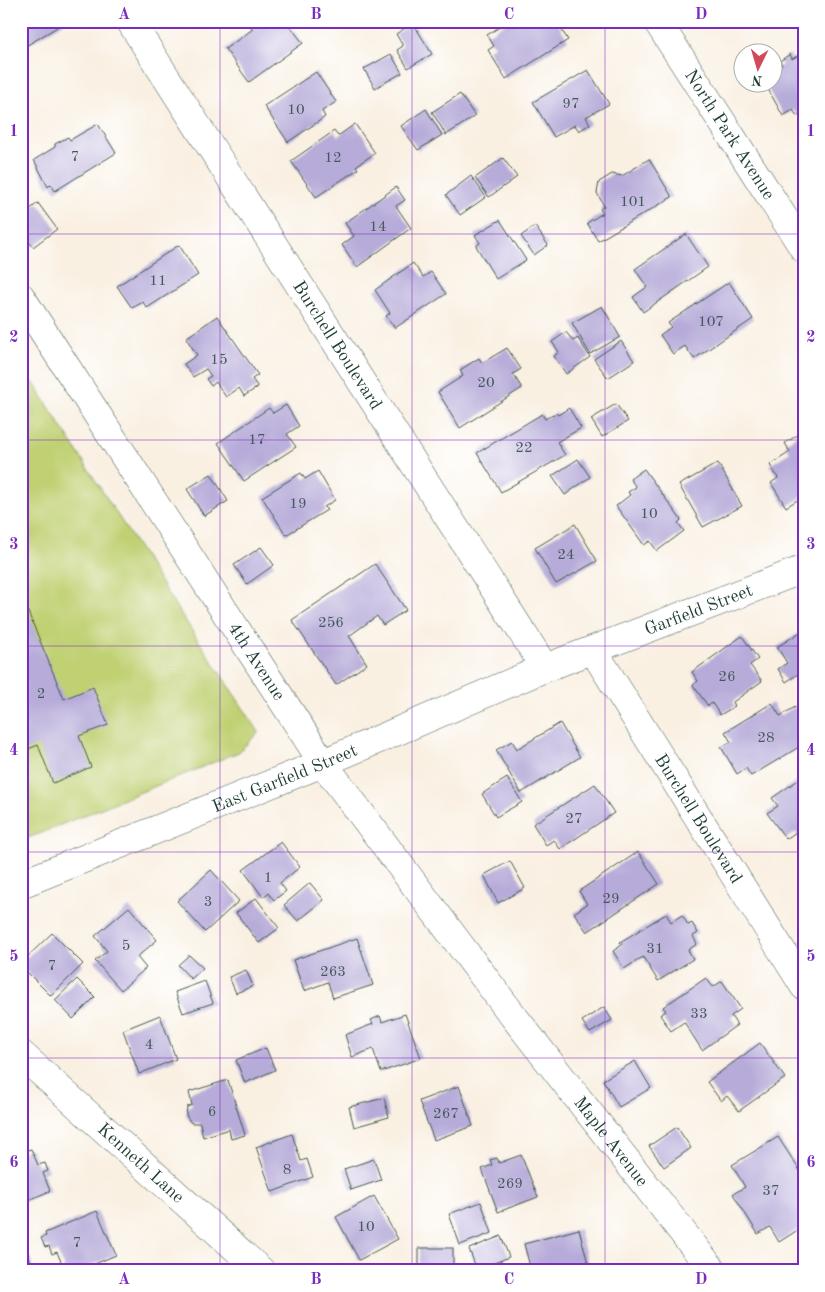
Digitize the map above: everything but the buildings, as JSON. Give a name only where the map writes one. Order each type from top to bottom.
[{"type":"street","name":"Burchell Boulevard","points":[[130,21],[545,668]]},
{"type":"street","name":"North Park Avenue","points":[[657,21],[804,249]]},
{"type":"street","name":"4th Avenue","points":[[21,297],[323,763],[511,1014]]},
{"type":"street","name":"Garfield Street","points":[[545,668],[804,569]]},
{"type":"street","name":"Burchell Boulevard","points":[[593,650],[804,986]]},
{"type":"street","name":"East Garfield Street","points":[[21,884],[323,763],[545,668]]},
{"type":"street","name":"Maple Avenue","points":[[511,1014],[713,1271]]},
{"type":"street","name":"Kenneth Lane","points":[[21,1054],[261,1271]]},
{"type":"green space","points":[[21,363],[169,596],[259,732],[239,752],[21,841]]}]
